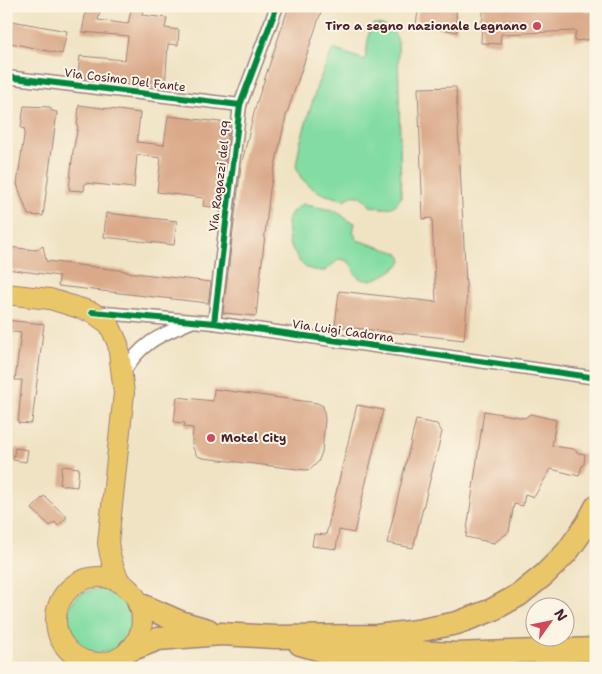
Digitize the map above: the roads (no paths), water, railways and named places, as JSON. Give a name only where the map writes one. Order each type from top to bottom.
[{"type":"highway","points":[[118,659],[158,639],[221,634],[275,637],[377,636],[458,623],[492,610],[519,595],[544,575],[567,552],[587,524],[596,507]]},
{"type":"highway","points":[[139,604],[180,622],[221,634]]},
{"type":"highway","points":[[275,637],[369,650],[456,654],[596,648]]},
{"type":"highway","points":[[275,637],[383,668]]},
{"type":"main road","name":"Via Luigi Cadorna","points":[[6,294],[50,298],[92,312]]},
{"type":"main road","points":[[92,312],[108,324],[118,344],[124,393],[108,543],[110,558],[114,572],[139,604],[142,616],[137,640],[118,659],[103,663],[91,663],[79,659],[71,660],[56,630],[55,617],[58,605],[64,594],[73,585],[85,579],[96,577],[108,578],[120,582]]},
{"type":"street","name":"Via Ragazzi del 99","points":[[214,323],[240,105],[277,6]]},
{"type":"street","name":"Via Cosimo Del Fante","points":[[6,76],[240,105]]},
{"type":"street","name":"Via Luigi Cadorna","points":[[92,312],[214,323],[590,377]]},
{"type":"street","name":"Via Luigi Cadorna","points":[[122,375],[130,360],[145,345],[163,334],[192,321]]},
{"type":"place","name":"Tiro a segno nazionale Legnano","points":[[537,26]]},
{"type":"place","name":"Motel City","points":[[211,438]]}]
